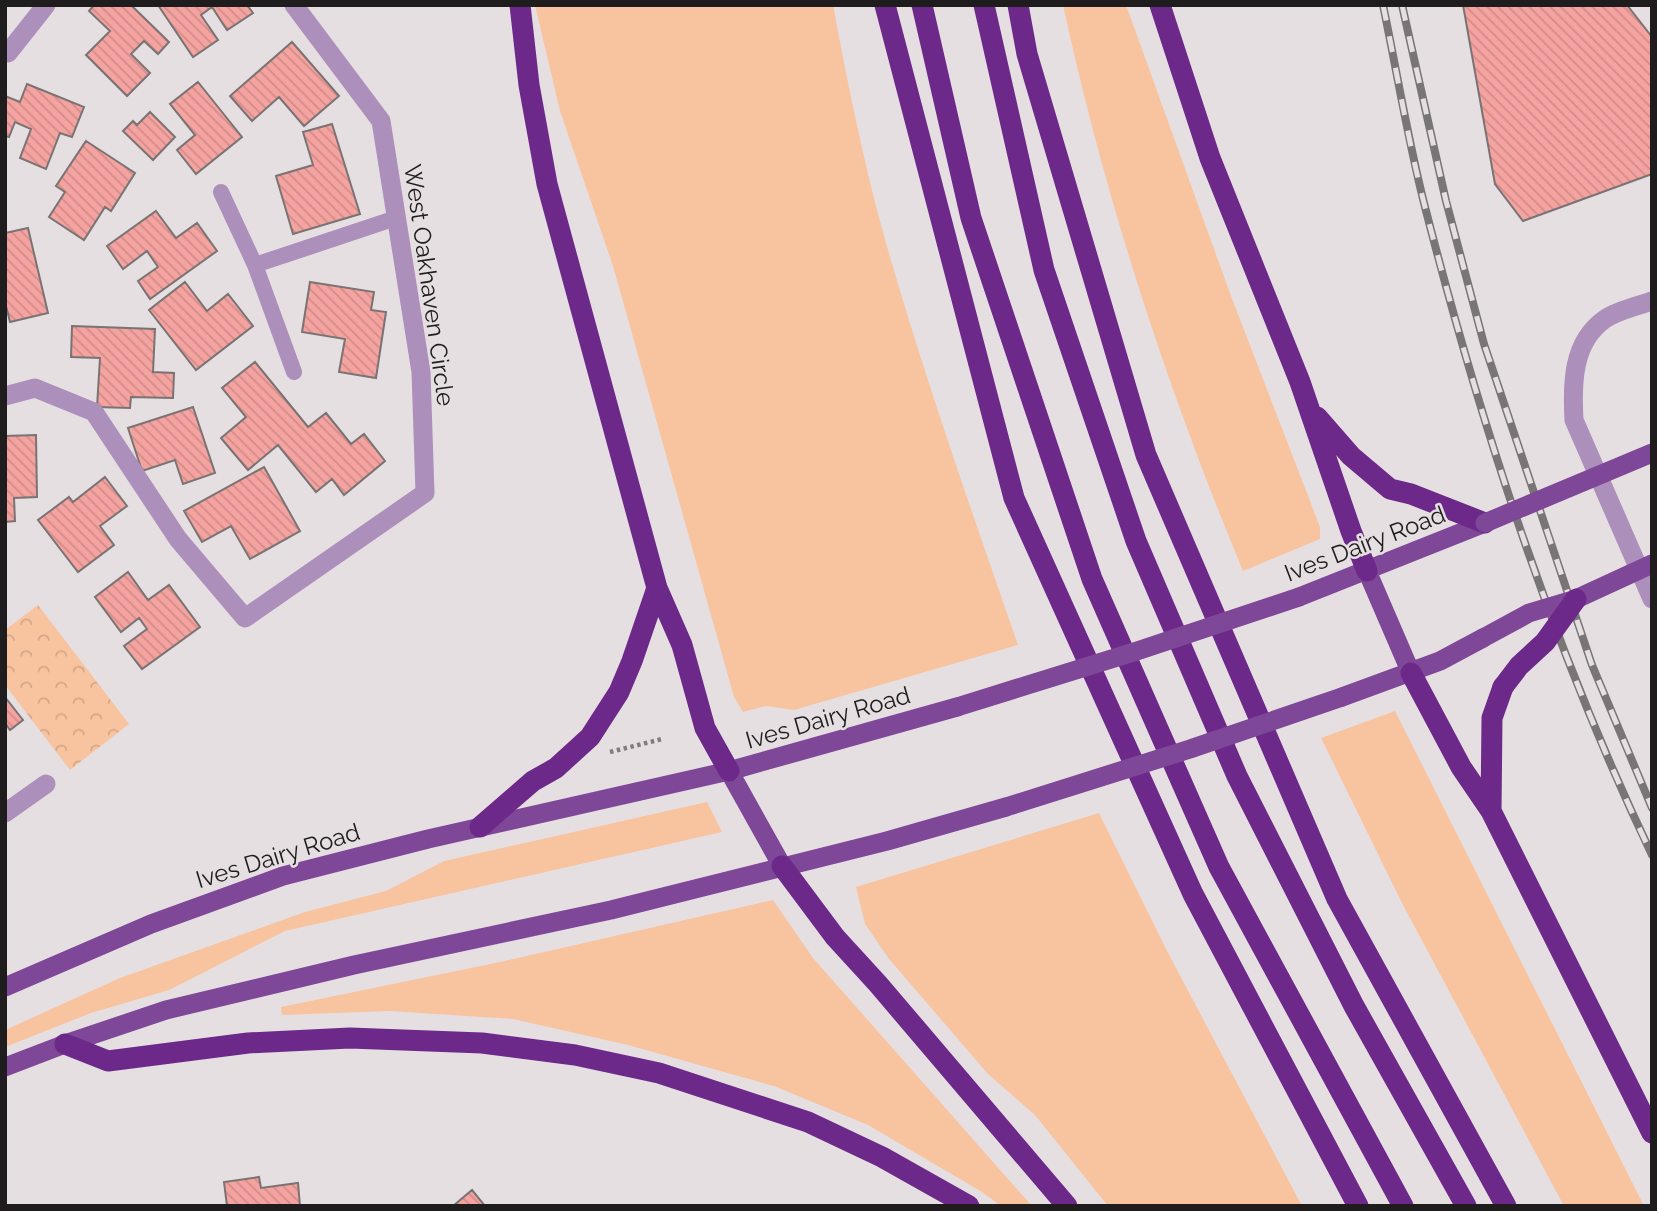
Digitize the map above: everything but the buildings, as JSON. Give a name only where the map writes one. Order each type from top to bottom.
[{"type":"highway","points":[[520,5],[547,184],[657,588],[682,645],[705,728],[729,771]]},
{"type":"highway","points":[[885,5],[1014,499],[1193,894],[1358,1206]]},
{"type":"highway","points":[[922,5],[971,218],[1091,579],[1219,867],[1403,1206]]},
{"type":"highway","points":[[984,5],[1044,270],[1136,541],[1237,776],[1354,1006],[1466,1206]]},
{"type":"highway","points":[[1018,5],[1027,54],[1146,455],[1337,899],[1506,1206]]},
{"type":"highway","points":[[1160,5],[1210,158],[1309,407],[1367,571]]},
{"type":"highway","points":[[1309,407],[1350,456],[1390,489],[1411,494],[1485,523]]},
{"type":"highway","points":[[480,827],[533,780],[556,768],[590,737],[619,692],[657,588]]},
{"type":"highway","points":[[1491,811],[1492,718],[1503,687],[1519,666],[1545,642],[1576,599]]},
{"type":"highway","points":[[1411,673],[1461,767],[1491,811],[1652,1133]]},
{"type":"highway","points":[[782,866],[835,937],[1067,1206]]},
{"type":"highway","points":[[65,1044],[108,1061],[236,1045],[350,1038],[482,1043],[575,1055],[659,1073],[808,1122],[882,1157],[969,1206]]},
{"type":"main road","name":"Ives Dairy Road","points":[[5,987],[151,924],[283,876],[480,827],[729,771],[957,707],[1137,651],[1299,597],[1367,571],[1450,539],[1652,453]]},
{"type":"main road","points":[[5,1067],[166,1010],[354,965],[611,910],[1006,807],[1191,749],[1411,673],[1440,661],[1530,614],[1576,599],[1652,564]]},
{"type":"main road","points":[[1367,571],[1411,673]]},
{"type":"main road","points":[[729,771],[782,866]]},
{"type":"street","points":[[8,53],[46,5]]},
{"type":"street","name":"West Oakhaven Circle","points":[[5,396],[35,388],[94,412],[178,539],[245,618],[425,493],[421,372],[381,121],[293,5]]},
{"type":"street","points":[[1652,301],[1605,319],[1584,342],[1575,368],[1574,420],[1652,599]]},
{"type":"street","points":[[5,813],[46,784]]},
{"type":"lane","points":[[221,192],[254,265],[294,372]]},
{"type":"lane","points":[[254,265],[396,218]]},
{"type":"path","points":[[610,752],[662,739]]},
{"type":"green space","points":[[535,5],[833,5],[857,125],[886,243],[933,395],[1018,645],[794,710],[766,706],[743,712],[734,697],[613,266],[560,111]]},
{"type":"green space","points":[[1063,5],[1126,5],[1231,296],[1320,527],[1320,539],[1243,571],[1189,433],[1140,292],[1098,150]]},
{"type":"green space","points":[[38,605],[129,724],[70,770],[5,685],[5,630]]},
{"type":"green space","points":[[1395,711],[1644,1206],[1564,1206],[1403,905],[1321,738]]},
{"type":"green space","points":[[707,802],[722,832],[285,931],[169,990],[91,1013],[5,1047],[5,1030],[120,978],[305,912],[386,891],[444,861]]},
{"type":"green space","points":[[1099,813],[1166,949],[1302,1206],[1108,1206],[1035,1115],[988,1074],[889,959],[865,924],[856,887]]},
{"type":"green space","points":[[773,900],[813,958],[1032,1206],[1001,1206],[868,1125],[774,1086],[628,1045],[513,1019],[389,1011],[282,1015],[281,1007],[500,962]]},
{"type":"railway","points":[[1383,5],[1425,207],[1496,455],[1523,537],[1583,698],[1652,855]]},
{"type":"railway","points":[[1402,5],[1446,201],[1484,344],[1592,665],[1652,808]]}]
